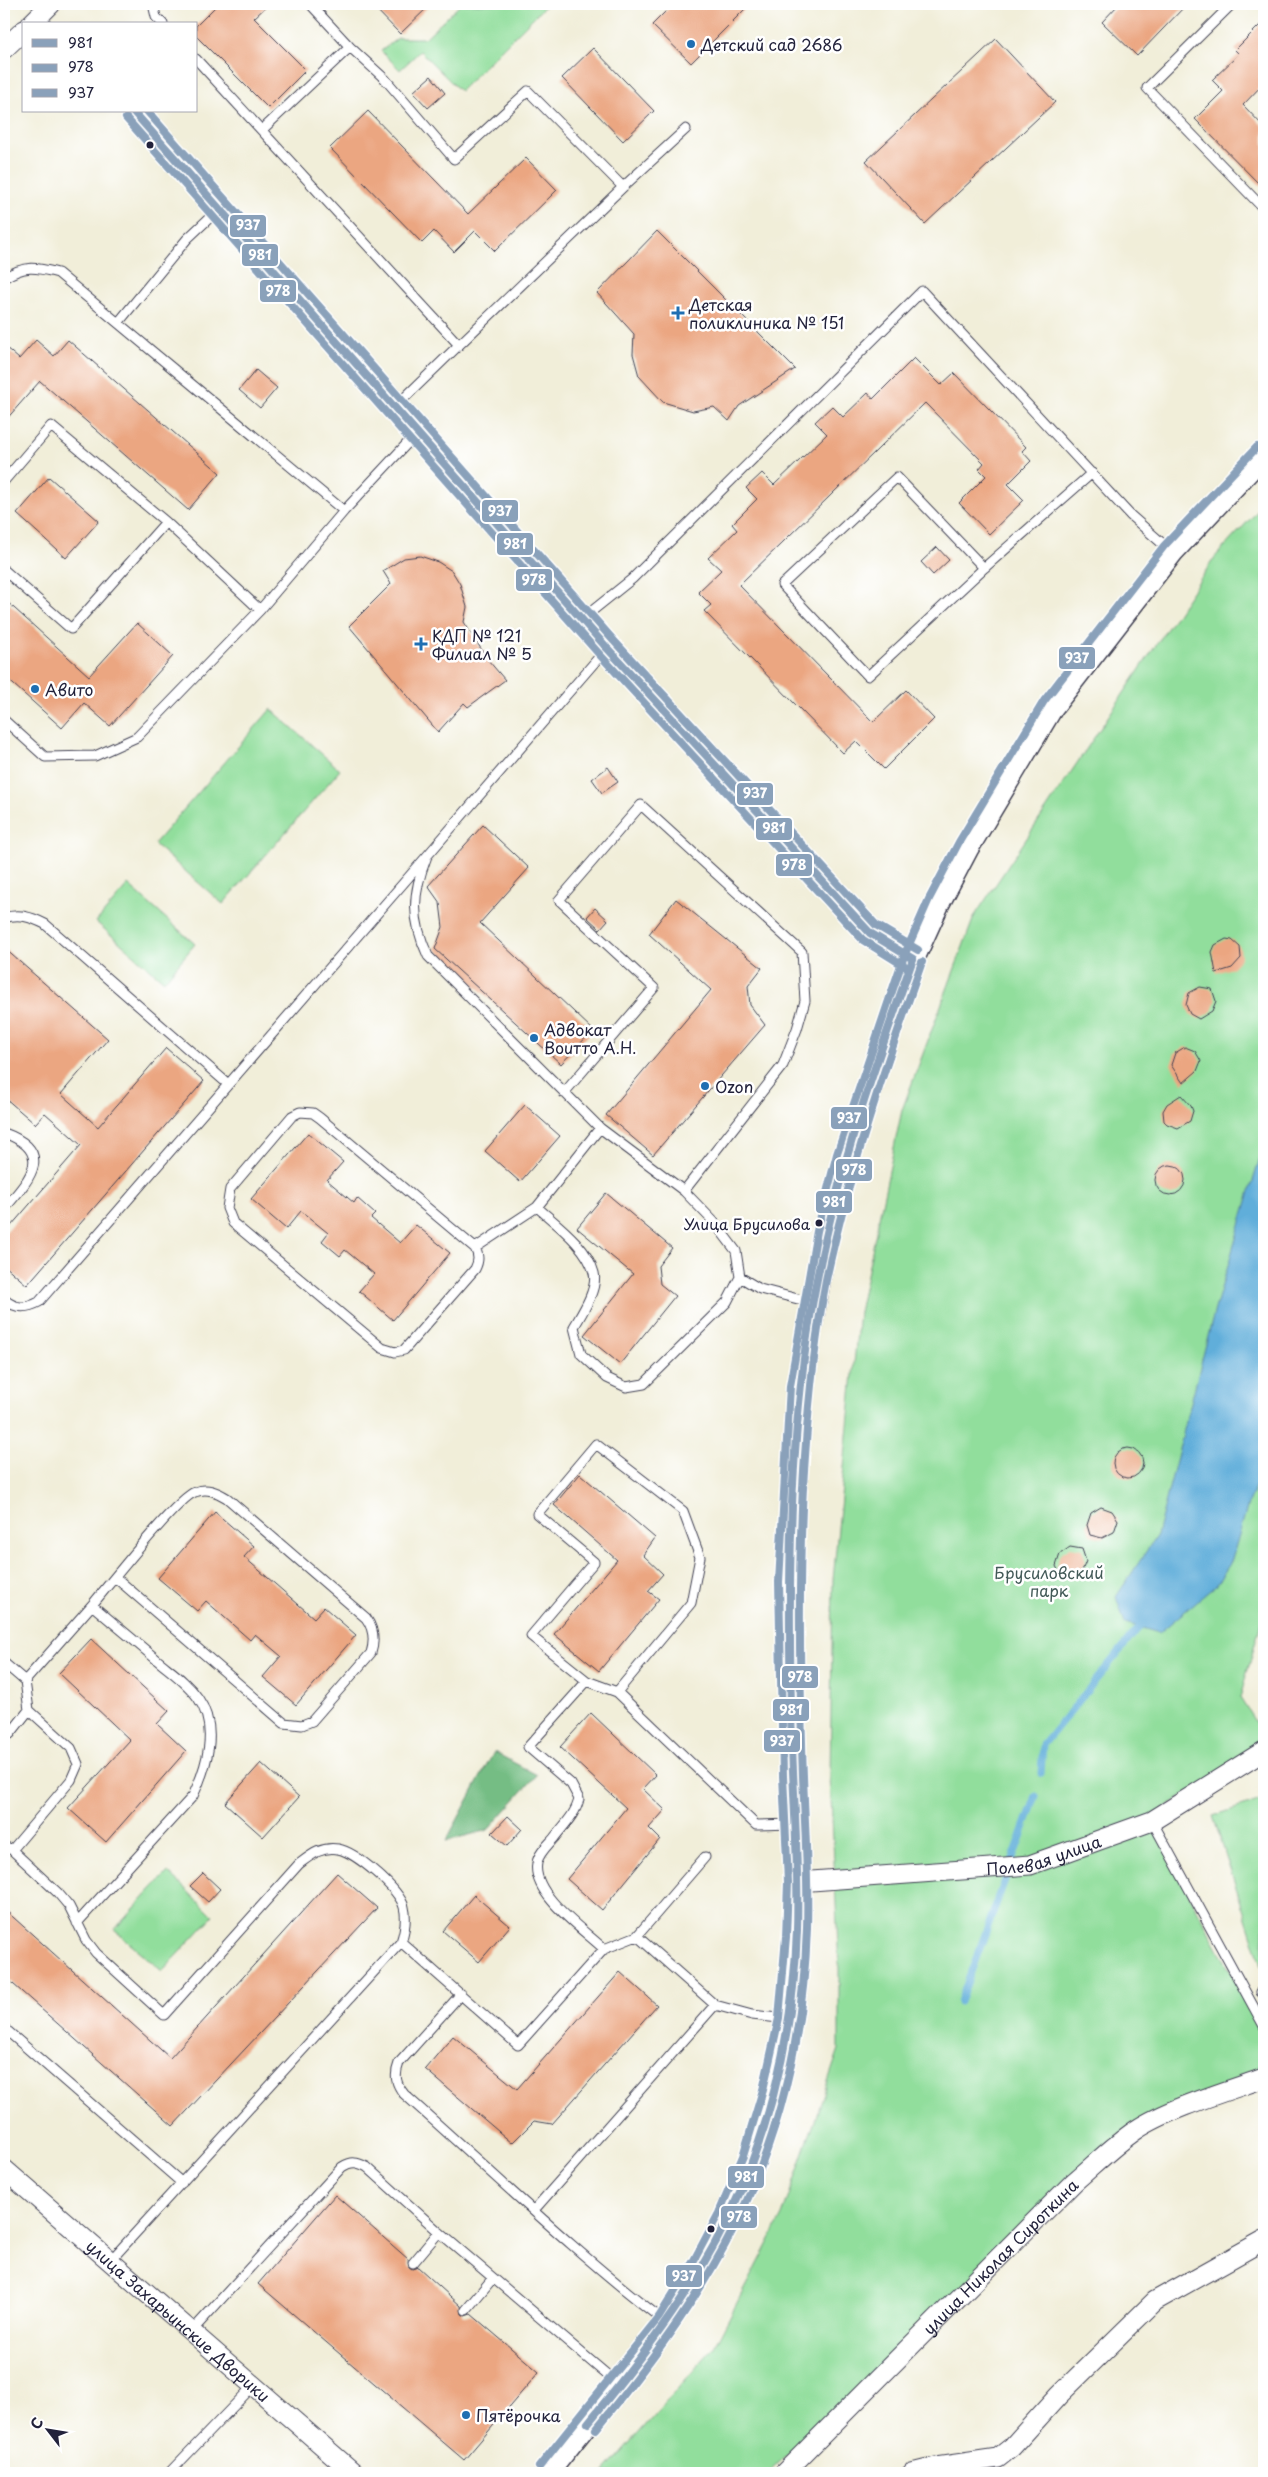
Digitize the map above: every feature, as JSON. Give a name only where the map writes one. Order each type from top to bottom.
[{"type":"street","points":[[4,49],[22,32]]},
{"type":"street","points":[[134,112],[220,208],[416,434],[607,648],[870,933],[913,959]]},
{"type":"street","points":[[547,2473],[620,2385],[667,2323],[702,2267],[728,2217],[752,2159],[773,2093],[789,2019],[794,1974],[798,1882],[789,1582],[800,1388],[813,1303],[827,1233],[847,1157],[913,959],[938,904],[968,847],[1052,707],[1172,552],[1264,454]]},
{"type":"street","name":"Полевая улица","points":[[798,1882],[1030,1865],[1152,1821],[1264,1751]]},
{"type":"street","name":"улица Николая Сироткина","points":[[784,2473],[1074,2182],[1136,2130],[1158,2118],[1256,2081]]},
{"type":"street","name":"улица Захарьинские Дворики","points":[[4,2169],[354,2473]]},
{"type":"street","points":[[912,2473],[936,2467],[998,2458],[1012,2448],[1059,2395],[1155,2301],[1264,2240]]},
{"type":"lane","points":[[152,4],[156,17],[160,22]]},
{"type":"lane","points":[[315,4],[312,6],[350,47],[385,79],[454,159],[528,91],[623,187]]},
{"type":"lane","points":[[1232,4],[1147,88],[1264,208]]},
{"type":"lane","points":[[263,129],[350,47]]},
{"type":"lane","points":[[198,61],[263,129],[459,345]]},
{"type":"lane","points":[[394,408],[623,187],[686,129]]},
{"type":"lane","points":[[118,323],[187,239],[220,208]]},
{"type":"lane","points":[[4,278],[18,269],[37,268],[58,273],[344,511]]},
{"type":"lane","points":[[582,619],[632,578],[922,290],[1130,515],[1172,552]]},
{"type":"lane","points":[[4,481],[51,426],[166,522],[260,610]]},
{"type":"lane","points":[[4,720],[46,757],[95,756],[137,737],[260,610],[344,511],[416,434]]},
{"type":"lane","points":[[984,568],[897,477],[782,585],[868,676],[984,568],[1092,473]]},
{"type":"lane","points":[[4,570],[71,629],[166,522]]},
{"type":"lane","points":[[4,1299],[16,1306],[23,1307],[39,1302],[607,648]]},
{"type":"lane","points":[[564,1094],[654,988],[559,900],[641,805],[802,952],[805,1001],[797,1029],[783,1065],[684,1191]]},
{"type":"lane","points":[[427,856],[419,876],[415,914],[418,933],[428,956],[600,1128],[684,1191],[714,1222],[736,1251],[740,1277],[727,1302],[644,1384],[626,1387],[607,1378],[581,1354],[574,1326],[590,1300],[595,1274],[578,1243],[536,1207]]},
{"type":"lane","points":[[4,918],[22,915],[34,918],[45,924],[228,1084]]},
{"type":"lane","points":[[306,1112],[320,1118],[475,1248],[478,1259],[475,1269],[404,1350],[388,1351],[233,1222],[227,1208],[227,1198],[230,1189],[292,1116],[306,1112]]},
{"type":"lane","points":[[475,1248],[536,1207],[600,1128]]},
{"type":"lane","points":[[4,1133],[24,1142],[31,1152],[34,1161],[29,1179],[4,1209]]},
{"type":"lane","points":[[740,1277],[760,1289],[813,1303]]},
{"type":"lane","points":[[617,1692],[692,1604],[700,1557],[683,1511],[596,1444],[537,1514],[594,1562],[531,1636],[587,1681],[617,1692],[756,1825],[796,1824]]},
{"type":"lane","points":[[25,1681],[186,1496],[206,1490],[217,1492],[228,1498],[366,1618],[373,1632],[373,1648],[371,1654],[312,1721],[302,1725],[284,1723],[115,1578]]},
{"type":"lane","points":[[77,1924],[193,1796],[203,1774],[210,1745],[208,1722],[199,1699],[183,1682],[92,1605]]},
{"type":"lane","points":[[4,1663],[25,1681],[29,1710],[71,1748],[78,1764],[72,1780],[8,1848],[58,1893],[69,1906],[77,1924],[96,1954],[164,2015],[299,1864],[318,1851],[337,1849],[353,1855],[393,1889],[404,1906],[406,1926],[401,1942],[110,2261]]},
{"type":"lane","points":[[587,1681],[528,1746],[571,1784],[579,1799],[574,1812],[542,1851],[537,1862],[540,1886],[549,1898],[604,1949]]},
{"type":"lane","points":[[4,1737],[10,1734],[29,1710]]},
{"type":"lane","points":[[1152,1821],[1264,2026]]},
{"type":"lane","points":[[401,1942],[518,2045],[604,1949],[637,1936],[705,1857]]},
{"type":"lane","points":[[637,1936],[715,2005],[752,2015],[789,2019]]},
{"type":"lane","points":[[460,1995],[399,2063],[395,2073],[398,2086],[404,2094],[534,2210],[639,2302],[667,2323]]},
{"type":"lane","points":[[534,2210],[715,2005]]},
{"type":"lane","points":[[4,2028],[182,2183]]},
{"type":"lane","points":[[191,2332],[342,2167],[350,2162],[358,2162],[367,2167],[493,2278],[620,2385]]},
{"type":"lane","points":[[413,2263],[440,2232]]},
{"type":"lane","points":[[466,2310],[493,2278]]},
{"type":"lane","points":[[170,2473],[253,2386]]},
{"type":"green space","points":[[461,4],[547,4],[460,91],[420,51],[400,70],[381,51],[398,38],[425,38]]},
{"type":"green space","name":"Брусиловский парк","points":[[1264,504],[1264,1612],[1240,1698],[1264,1736],[1264,1744],[1149,1818],[1264,2035],[1264,2074],[1144,2122],[768,2473],[604,2473],[714,2347],[782,2216],[839,2049],[839,1969],[830,1776],[833,1580],[859,1312],[902,1110],[974,917],[1215,557]]},
{"type":"green space","points":[[271,709],[340,770],[223,904],[154,844]]},
{"type":"green space","points":[[128,885],[195,944],[164,981],[96,922]]},
{"type":"green space","points":[[494,1752],[537,1775],[488,1830],[446,1841]]},
{"type":"green space","points":[[1264,1799],[1264,1974],[1213,1816]]},
{"type":"green space","points":[[168,1872],[213,1916],[162,1971],[114,1930]]},
{"type":"water","points":[[1264,1144],[1264,1469],[1249,1501],[1231,1562],[1215,1586],[1159,1633],[1125,1623],[1116,1597],[1157,1535],[1215,1309]]},
{"type":"building","points":[[218,4],[269,4],[254,18],[306,70],[268,108],[198,38],[198,24]]},
{"type":"building","points":[[371,4],[431,4],[400,34]]},
{"type":"building","name":"Детский сад 2686","points":[[673,4],[750,4],[691,63],[652,25]]},
{"type":"building","points":[[1119,4],[1187,4],[1137,56],[1102,22]]},
{"type":"building","points":[[1264,21],[1264,83],[1243,105],[1264,127],[1264,189],[1195,119],[1223,91],[1212,80],[1239,54],[1235,50]]},
{"type":"building","points":[[996,39],[1055,102],[925,224],[866,161]]},
{"type":"building","points":[[593,48],[654,111],[623,141],[562,78]]},
{"type":"building","points":[[431,76],[445,93],[428,108],[413,92]]},
{"type":"building","points":[[368,111],[468,214],[526,158],[557,190],[495,251],[475,231],[454,252],[434,231],[422,243],[330,148]]},
{"type":"building","name":"Детская поликлиника № 151","points":[[657,231],[795,369],[739,406],[729,421],[714,407],[693,411],[663,402],[639,376],[633,354],[634,334],[597,293]]},
{"type":"building","points":[[36,340],[54,356],[68,340],[220,473],[188,510],[40,381],[4,422],[4,346],[19,359]]},
{"type":"building","points":[[914,358],[941,385],[954,373],[1026,447],[1022,451],[1031,461],[1008,484],[1024,500],[989,534],[959,503],[986,476],[979,469],[984,463],[925,403],[739,585],[873,722],[906,690],[934,719],[884,769],[856,741],[843,753],[704,611],[711,605],[698,592],[721,570],[708,558],[737,530],[732,524],[757,499],[746,488],[762,473],[774,485],[827,434],[815,422],[832,406],[843,417],[868,393],[873,399]]},
{"type":"building","points":[[256,370],[277,388],[260,408],[239,390]]},
{"type":"building","points":[[49,477],[99,521],[66,558],[17,514]]},
{"type":"building","points":[[937,547],[949,560],[933,575],[921,562]]},
{"type":"building","name":"КДП № 121 Филиал № 5","points":[[420,556],[438,562],[452,571],[460,584],[467,607],[464,622],[488,660],[505,680],[468,707],[464,703],[438,732],[349,626],[391,584],[383,571],[404,558]]},
{"type":"building","points":[[4,599],[89,676],[137,623],[173,656],[110,726],[84,703],[62,728],[4,676]]},
{"type":"building","points":[[608,767],[618,782],[602,793],[592,779]]},
{"type":"building","points":[[483,825],[529,868],[480,923],[593,1030],[561,1064],[435,949],[443,927],[440,903],[428,886]]},
{"type":"building","points":[[676,899],[762,968],[748,986],[750,1005],[765,1025],[653,1155],[606,1115],[711,990],[649,934]]},
{"type":"building","points":[[595,908],[608,920],[600,929],[587,917]]},
{"type":"building","points":[[1226,939],[1232,940],[1240,947],[1241,958],[1232,968],[1216,973],[1212,952],[1215,945]]},
{"type":"building","points":[[4,948],[108,1039],[61,1094],[98,1127],[166,1048],[204,1081],[27,1285],[4,1265],[4,1234],[81,1145],[45,1113],[35,1124],[4,1097]]},
{"type":"building","points":[[1200,987],[1212,989],[1216,1001],[1212,1011],[1199,1019],[1190,1014],[1186,1005],[1189,993]]},
{"type":"building","points":[[1185,1047],[1195,1051],[1201,1061],[1197,1071],[1183,1083],[1171,1065],[1175,1053]]},
{"type":"building","points":[[1181,1095],[1193,1111],[1190,1121],[1178,1128],[1164,1121],[1163,1111],[1167,1104]]},
{"type":"building","points":[[525,1105],[560,1136],[520,1182],[485,1151]]},
{"type":"building","points":[[308,1133],[343,1162],[327,1180],[354,1203],[357,1198],[375,1214],[371,1218],[400,1243],[416,1225],[450,1253],[393,1320],[359,1291],[374,1274],[345,1250],[340,1256],[322,1241],[328,1233],[301,1211],[286,1229],[251,1199]]},
{"type":"building","points":[[1170,1165],[1181,1169],[1185,1180],[1181,1191],[1170,1195],[1159,1191],[1155,1180],[1159,1169]]},
{"type":"building","points":[[606,1193],[672,1248],[658,1266],[660,1284],[675,1296],[620,1364],[584,1335],[633,1274],[577,1228]]},
{"type":"building","points":[[1128,1448],[1139,1452],[1143,1463],[1139,1474],[1128,1478],[1117,1474],[1113,1463],[1117,1452]]},
{"type":"building","points":[[580,1474],[655,1538],[643,1555],[663,1574],[648,1591],[659,1599],[599,1671],[554,1634],[617,1560],[554,1505]]},
{"type":"building","points":[[1101,1507],[1112,1511],[1118,1520],[1114,1532],[1102,1538],[1090,1535],[1087,1525],[1091,1513]]},
{"type":"building","points":[[215,1512],[254,1546],[244,1557],[314,1618],[324,1607],[356,1635],[296,1705],[263,1677],[281,1656],[255,1634],[250,1640],[206,1601],[197,1611],[158,1578]]},
{"type":"building","points":[[1070,1547],[1082,1549],[1086,1561],[1082,1571],[1077,1576],[1071,1578],[1060,1574],[1056,1566],[1060,1554]]},
{"type":"building","points":[[91,1639],[169,1711],[157,1724],[186,1751],[106,1842],[68,1808],[130,1740],[59,1673]]},
{"type":"building","points":[[591,1713],[656,1775],[643,1789],[665,1810],[649,1828],[660,1839],[602,1910],[567,1879],[626,1808],[560,1747]]},
{"type":"building","points":[[261,1763],[299,1797],[263,1837],[225,1803]]},
{"type":"building","points":[[508,1816],[522,1829],[507,1846],[492,1833]]},
{"type":"building","points":[[203,1873],[220,1889],[208,1902],[190,1886]]},
{"type":"building","points":[[337,1873],[377,1908],[173,2126],[4,1976],[4,1909],[170,2058]]},
{"type":"building","points":[[474,1895],[510,1926],[479,1962],[443,1931]]},
{"type":"building","points":[[620,1972],[657,2005],[552,2124],[534,2121],[512,2143],[425,2069],[453,2036],[517,2089]]},
{"type":"building","points":[[335,2195],[408,2259],[409,2267],[412,2269],[418,2267],[461,2306],[462,2314],[465,2316],[471,2314],[539,2372],[464,2460],[258,2284]]},
{"type":"waterway","points":[[1041,1773],[1043,1745],[1145,1620]]},
{"type":"waterway","points":[[960,2002],[1036,1796]]},
{"type":"transit line","name":"981","points":[[134,112],[607,648],[870,933],[913,959]]},
{"type":"transit line","name":"937","points":[[148,112],[614,641],[876,925],[918,950]]},
{"type":"transit line","name":"978","points":[[126,118],[600,655],[863,940],[908,968]]},
{"type":"transit line","name":"937","points":[[539,2467],[659,2317],[693,2262],[719,2213],[743,2156],[763,2090],[779,2018],[786,1937],[788,1882],[783,1776],[779,1582],[790,1386],[817,1231],[837,1154],[904,956],[929,899],[959,842],[1044,701],[1164,546],[1257,447]]},
{"type":"transit line","name":"981","points":[[588,2423],[652,2341],[709,2254],[740,2192],[752,2161],[773,2097],[781,2064],[792,1997],[797,1930],[790,1598],[793,1488],[803,1367],[816,1284],[846,1160],[871,1079],[913,959]]},
{"type":"transit line","name":"978","points":[[596,2429],[660,2347],[717,2260],[748,2198],[761,2166],[782,2100],[790,2066],[802,1997],[807,1928],[800,1599],[803,1492],[813,1368],[826,1280],[835,1239],[881,1080],[922,962]]},
{"type":"place","name":"Детский сад 2686","points":[[691,44]]},
{"type":"place","name":"Детская поликлиника № 151","points":[[678,313]]},
{"type":"place","name":"КДП № 121 Филиал № 5","points":[[421,644]]},
{"type":"place","name":"Авито","points":[[35,689]]},
{"type":"place","name":"Адвокат Воитто А.Н.","points":[[534,1038]]},
{"type":"place","name":"Ozon","points":[[705,1086]]},
{"type":"place","name":"Улица Брусилова","points":[[819,1223]]},
{"type":"place","name":"Пятёрочка","points":[[466,2415]]}]
